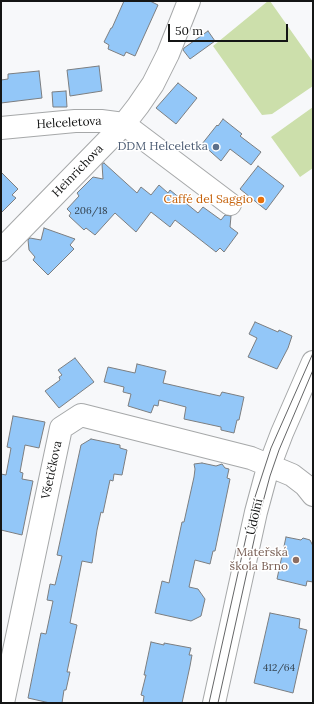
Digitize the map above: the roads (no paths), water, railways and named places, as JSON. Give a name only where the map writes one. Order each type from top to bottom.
[{"type":"street","name":"Heinrichova","points":[[1,250],[124,124],[138,106],[153,84],[168,54],[189,1]]},
{"type":"street","name":"Helceletova","points":[[1,128],[75,121],[101,121],[124,124],[230,204]]},
{"type":"street","name":"Údolní","points":[[214,703],[256,512],[269,466],[282,432],[313,362]]},
{"type":"street","name":"Všetičkova","points":[[3,703],[61,428],[81,415],[252,458],[292,475],[305,485],[313,495]]},
{"type":"tram line","points":[[209,703],[255,497],[271,448],[313,353]]},
{"type":"tram line","points":[[218,703],[260,513],[270,476],[279,450],[313,370]]},
{"type":"place","name":"DDM Helceletka","points":[[216,147]]},
{"type":"place","name":"Caffé del Saggio","points":[[261,200]]},
{"type":"place","name":"Mateřská škola Brno","points":[[296,560]]}]
